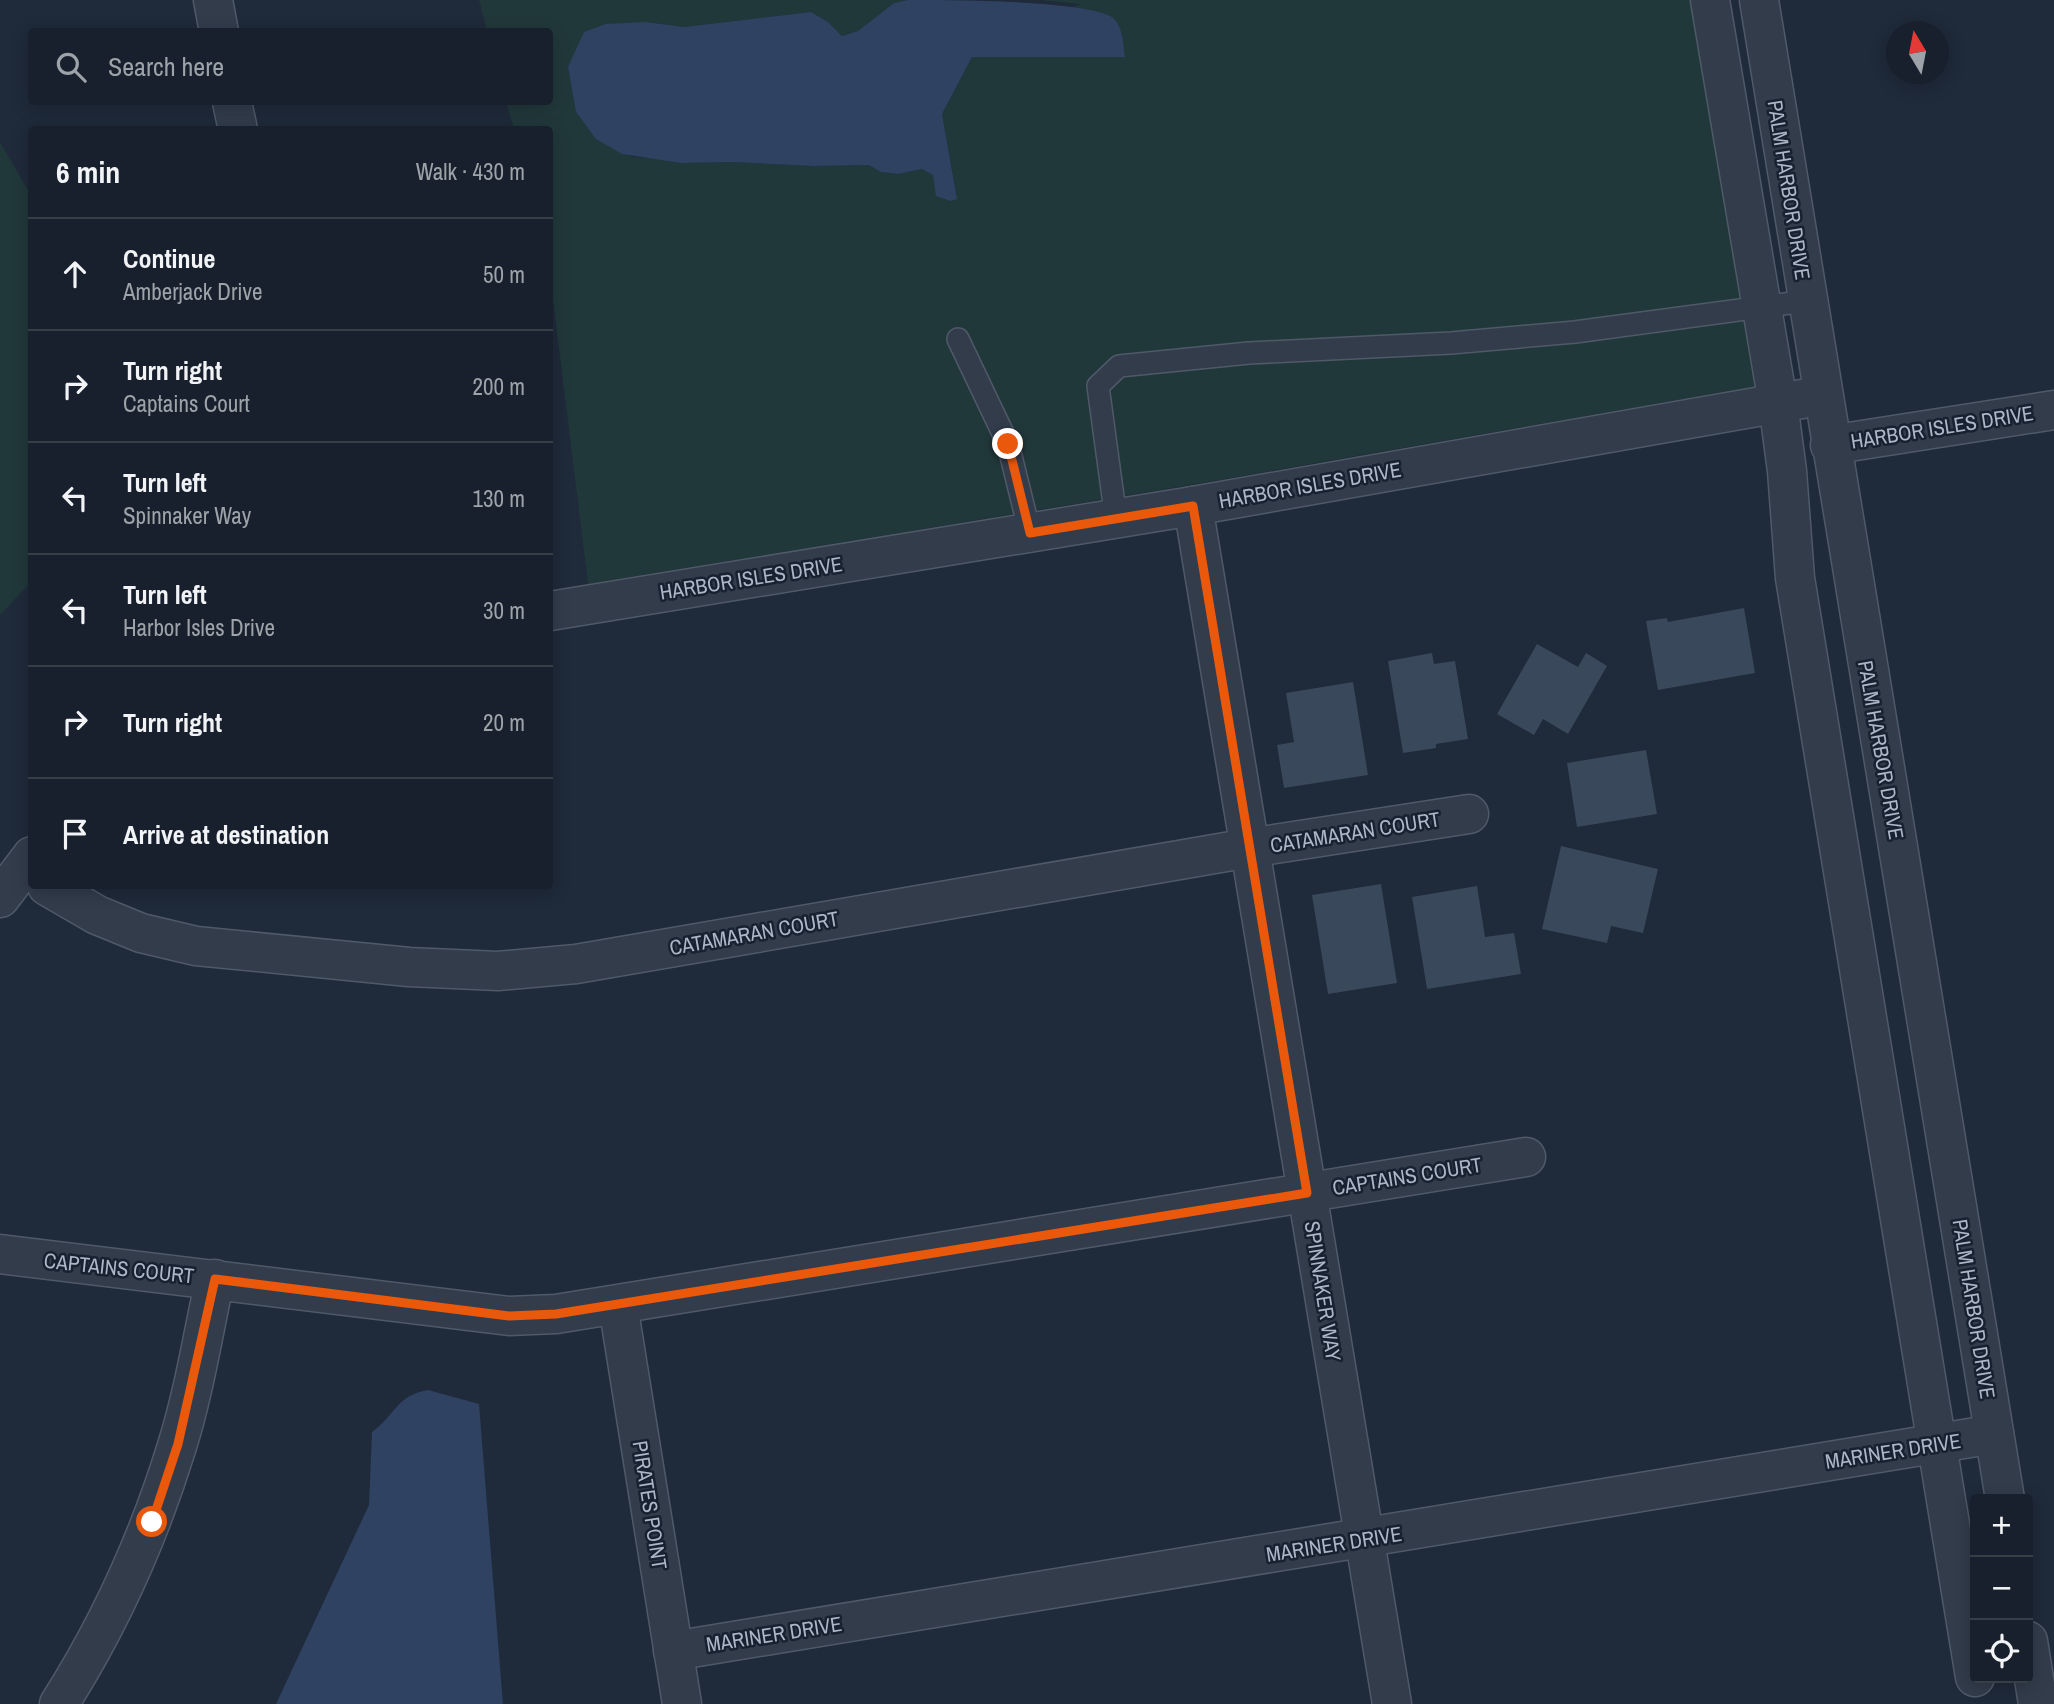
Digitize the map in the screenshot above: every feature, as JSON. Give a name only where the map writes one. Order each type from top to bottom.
[{"type":"street","points":[[213,0],[218,28]]},
{"type":"street","points":[[1710,0],[1778,403],[1787,471],[1795,578],[1970,1647]]},
{"type":"street","name":"PALM HARBOR DRIVE","points":[[1759,0],[1821,396],[2004,1494]]},
{"type":"street","points":[[233,105],[236,126]]},
{"type":"street","name":"HARBOR ISLES DRIVE","points":[[553,611],[1193,506],[1821,396]]},
{"type":"street","name":"HARBOR ISLES DRIVE","points":[[1830,445],[2054,410]]},
{"type":"street","name":"SPINNAKER WAY","points":[[1193,506],[1392,1704]]},
{"type":"street","name":"CATAMARAN COURT","points":[[48,889],[97,915],[141,933],[196,946],[410,967],[498,971],[576,964],[1249,848],[1469,814]]},
{"type":"street","name":"CAPTAINS COURT","points":[[0,1254],[509,1316],[556,1314],[1526,1157]]},
{"type":"street","points":[[58,1704],[77,1676],[116,1603],[152,1522],[178,1444],[215,1279]]},
{"type":"street","name":"PIRATES POINT","points":[[618,1305],[682,1704]]},
{"type":"street","name":"MARINER DRIVE","points":[[673,1651],[1994,1434]]},
{"type":"street","points":[[2033,1672],[2038,1704]]},
{"type":"street","points":[[1976,1683],[1980,1704]]},
{"type":"lane","points":[[1116,519],[1098,386],[1119,366],[1249,353],[1478,341],[1575,332],[1807,301]]},
{"type":"lane","points":[[958,339],[1008,444],[1030,533]]},
{"type":"green space","points":[[479,0],[908,0],[894,3],[858,31],[842,36],[828,22],[811,12],[684,27],[646,22],[568,67],[576,112],[597,139],[633,157],[658,158],[681,163],[869,165],[882,172],[898,174],[922,169],[933,175],[957,198],[942,114],[972,57],[1080,4],[1039,0],[1690,0],[1757,386],[1190,485],[588,584],[553,299],[553,126],[513,126],[507,105],[553,105],[553,28],[486,28]]},
{"type":"green space","points":[[0,142],[28,190],[28,585],[0,615]]},
{"type":"water","points":[[908,0],[1015,2],[1096,11],[1116,21],[1122,35],[1125,57],[972,57],[942,114],[957,199],[951,201],[936,196],[933,175],[922,169],[898,174],[881,172],[869,165],[681,163],[622,154],[596,139],[576,112],[568,67],[584,32],[606,24],[646,22],[684,27],[811,12],[828,22],[842,36],[858,31],[894,3]]},
{"type":"water","points":[[428,1390],[479,1404],[503,1704],[276,1704],[369,1505],[372,1432],[402,1401]]},
{"type":"building","points":[[1744,608],[1755,673],[1658,690],[1646,621],[1667,618],[1668,622]]},
{"type":"building","points":[[1537,644],[1578,667],[1586,653],[1607,666],[1568,734],[1543,719],[1534,735],[1497,714]]},
{"type":"building","points":[[1432,653],[1434,664],[1455,661],[1468,739],[1403,753],[1388,661]]},
{"type":"building","points":[[1353,682],[1368,775],[1284,788],[1277,745],[1294,742],[1286,693]]},
{"type":"building","points":[[1646,750],[1657,814],[1577,827],[1567,763]]},
{"type":"building","points":[[1561,846],[1658,869],[1643,933],[1611,926],[1607,943],[1542,929]]},
{"type":"building","points":[[1381,884],[1397,983],[1328,994],[1312,895]]},
{"type":"building","points":[[1477,886],[1485,937],[1514,933],[1521,974],[1427,989],[1412,897]]},
{"type":"route","points":[[152,1522],[178,1444],[215,1279],[509,1316],[556,1314],[1307,1193],[1193,506],[1030,533],[1008,444]]}]
